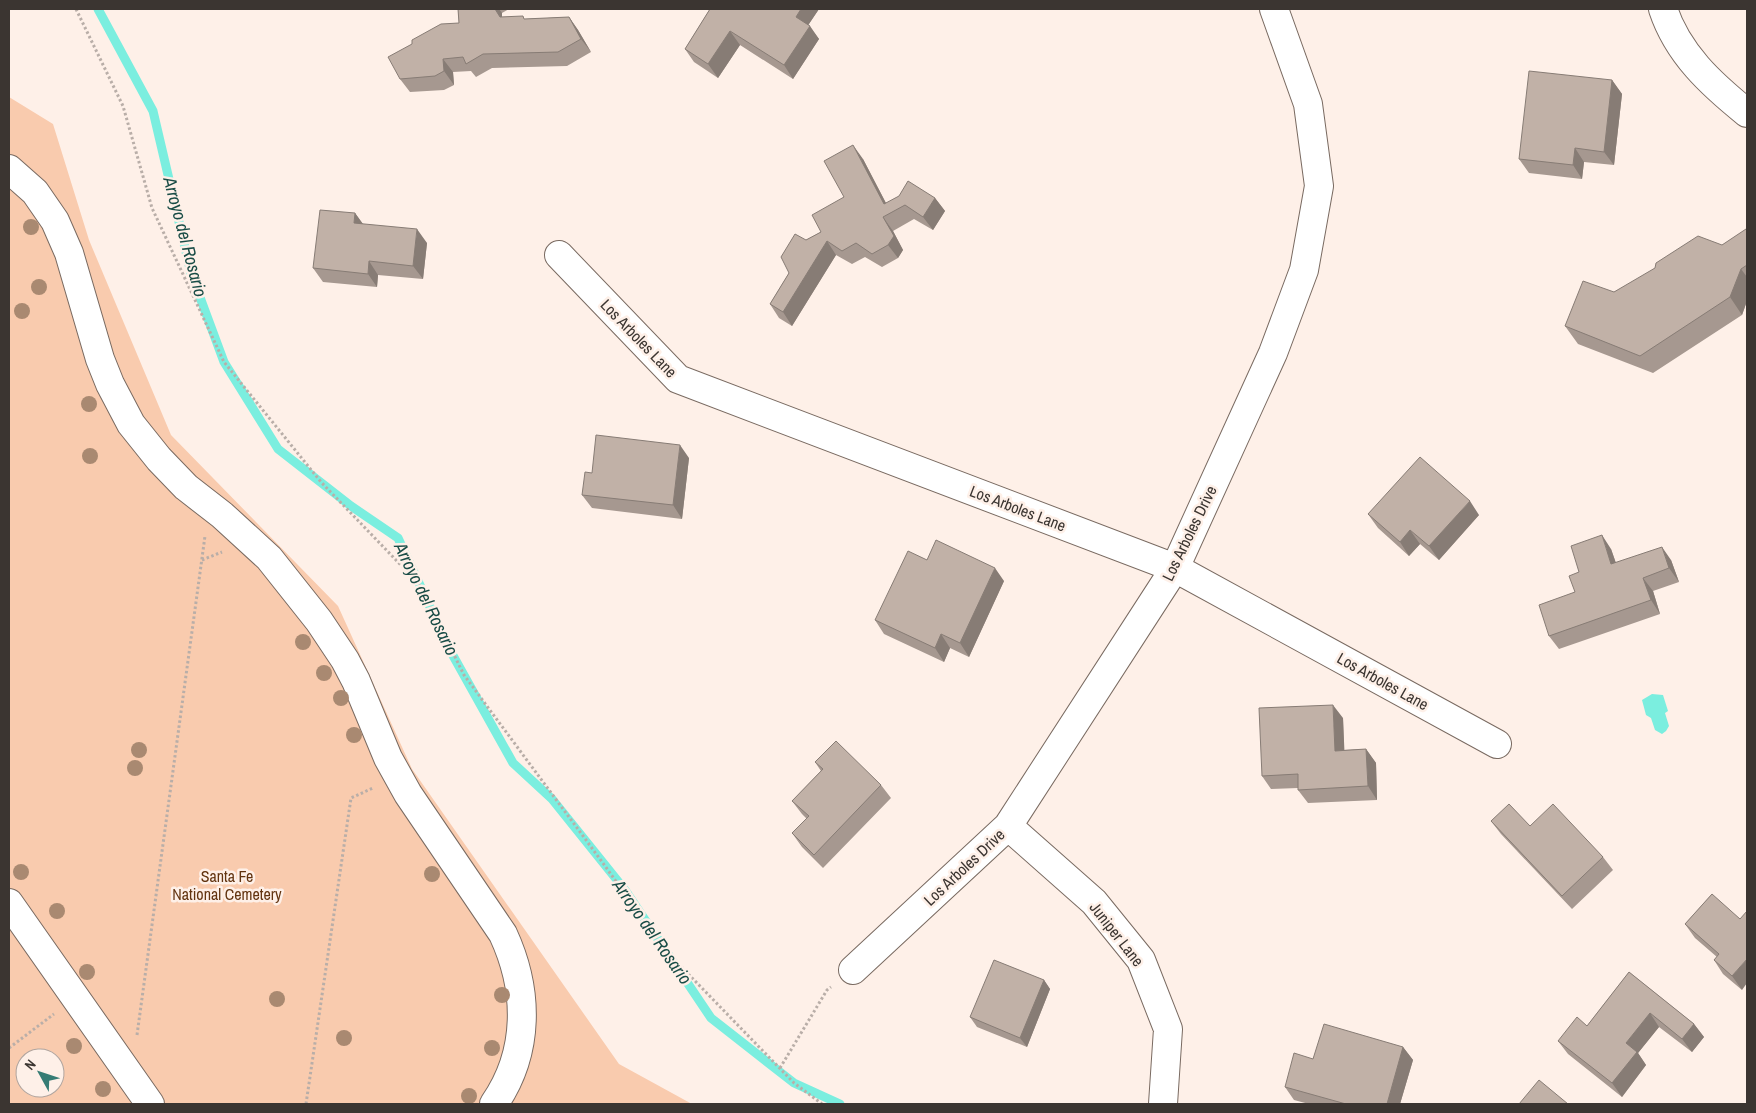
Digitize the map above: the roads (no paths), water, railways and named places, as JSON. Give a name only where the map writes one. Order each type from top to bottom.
[{"type":"street","name":"Los Arboles Drive","points":[[854,970],[1008,826],[1175,568],[1273,353],[1304,270],[1319,186],[1308,104],[1274,9]]},
{"type":"street","points":[[1663,9],[1668,25],[1688,58],[1714,86],[1747,113]]},
{"type":"street","points":[[9,169],[35,192],[55,221],[68,253],[100,358],[110,384],[131,424],[159,459],[186,487],[269,558],[333,639],[356,681],[398,777],[502,934],[514,960],[522,994],[522,1022],[516,1055],[501,1102]]},
{"type":"street","name":"Los Arboles Lane","points":[[559,255],[678,379],[1175,568],[1497,744]]},
{"type":"street","name":"Juniper Lane","points":[[1008,826],[1094,902],[1142,960],[1168,1029],[1163,1104]]},
{"type":"street","points":[[9,903],[150,1104]]},
{"type":"water","points":[[1652,694],[1663,695],[1668,711],[1665,713],[1669,726],[1662,734],[1655,730],[1651,718],[1646,715],[1642,700]]},
{"type":"waterway","name":"Arroyo del Rosario","points":[[98,9],[153,111],[191,273],[224,362],[278,449],[351,506],[398,538],[451,652],[513,763],[552,799],[625,890],[711,1018],[794,1083],[840,1104]]},
{"type":"park label","name":"Santa Fe National Cemetery","points":[[227,885]]}]
